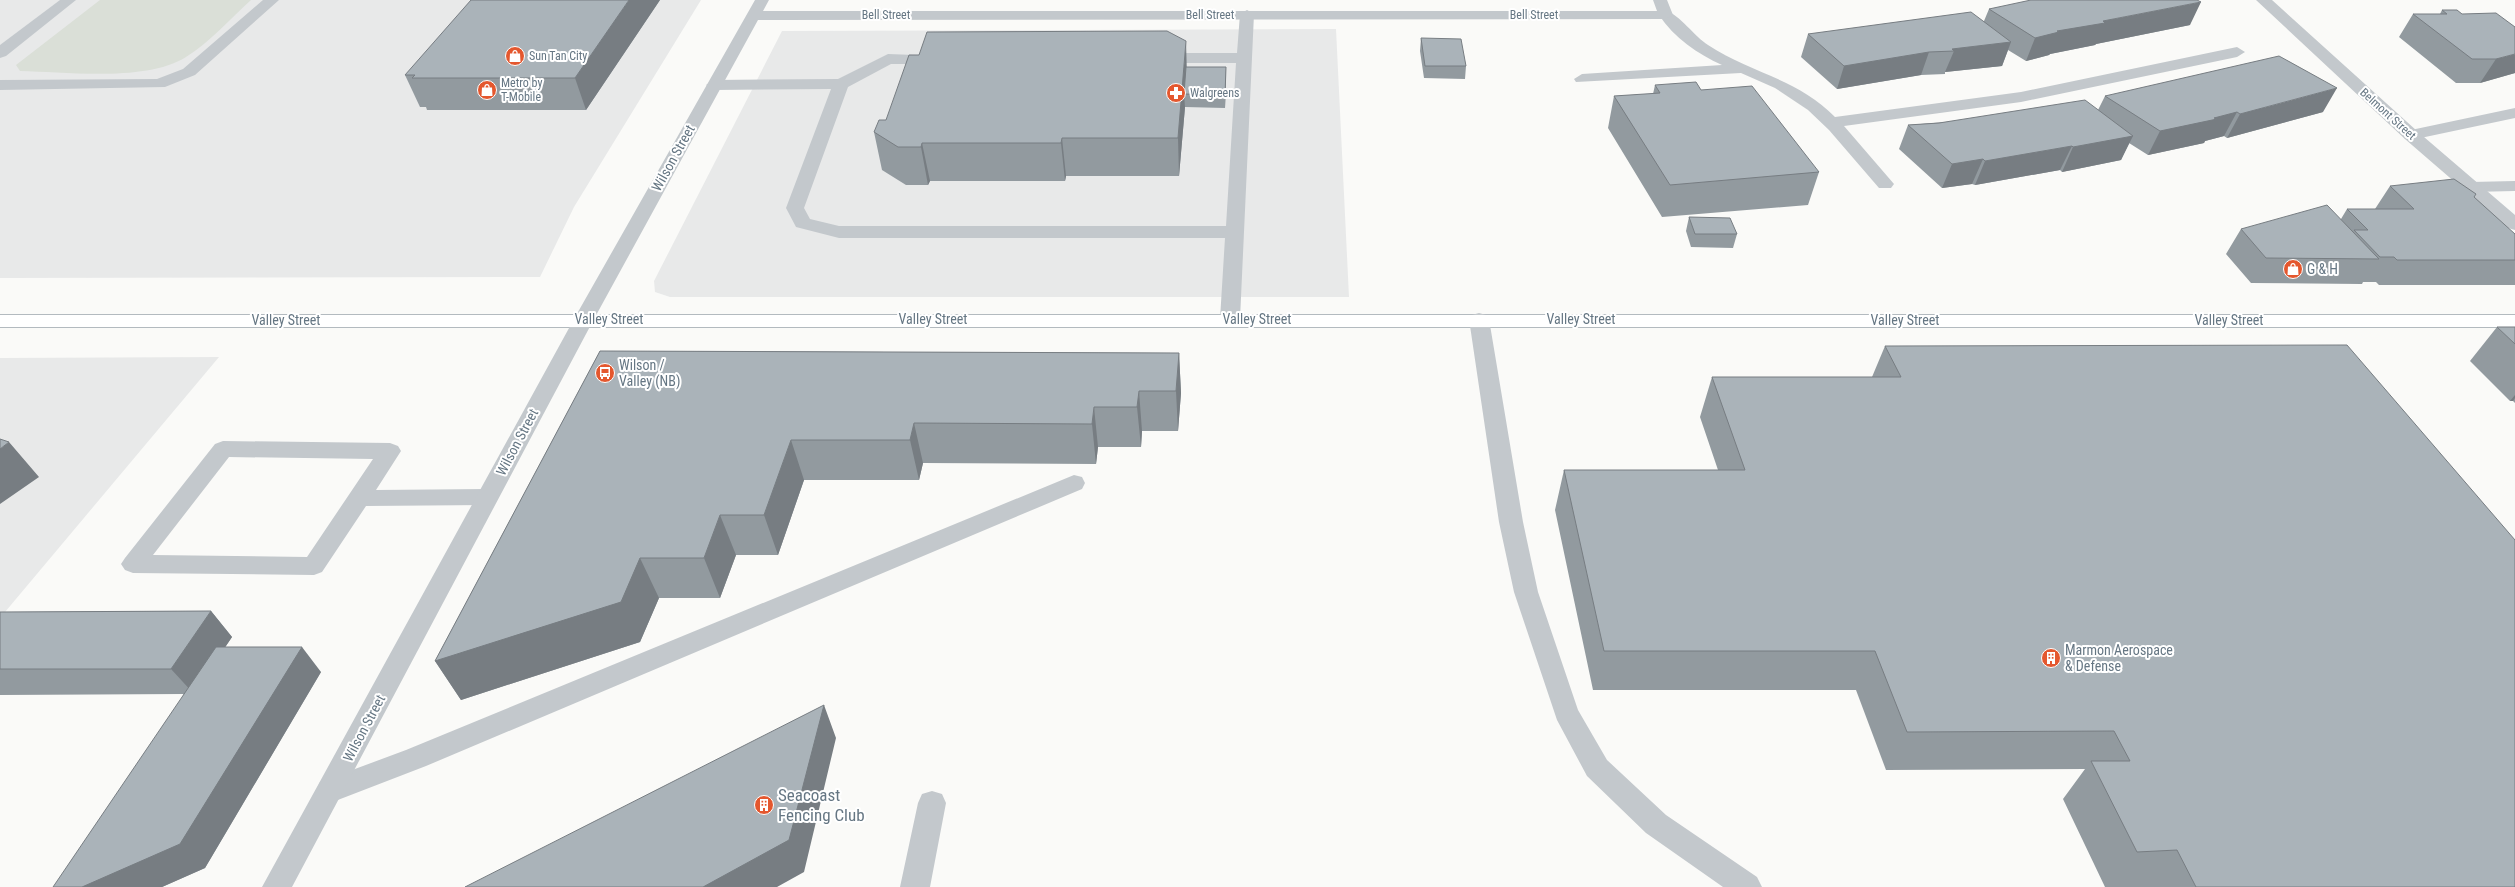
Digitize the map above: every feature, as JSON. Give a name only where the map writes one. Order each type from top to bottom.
[{"type":"main road","name":"Valley Street","points":[[0,321],[584,319],[2515,321]]},
{"type":"street","points":[[0,53],[69,0]]},
{"type":"street","points":[[0,85],[139,85],[159,84],[171,81],[189,72],[272,0]]},
{"type":"street","points":[[1660,0],[1666,15],[1688,38],[1710,53],[1804,98],[1885,184]]},
{"type":"street","name":"Belmont Street","points":[[2263,0],[2411,135],[2515,224]]},
{"type":"street","name":"Bell Street","points":[[758,8],[1247,14],[1666,15]]},
{"type":"street","name":"Wilson Street","points":[[277,887],[584,319],[758,8]]},
{"type":"street","points":[[1230,319],[1246,58],[1247,14]]},
{"type":"street","points":[[1830,124],[2028,96],[2237,52]]},
{"type":"street","points":[[1142,58],[1246,58]]},
{"type":"street","points":[[714,85],[841,84],[888,59],[952,59]]},
{"type":"street","points":[[1582,79],[1743,69]]},
{"type":"street","points":[[841,84],[795,208],[804,223],[839,232],[1235,232]]},
{"type":"street","points":[[2411,135],[2515,113]]},
{"type":"street","points":[[2471,187],[2515,186]]},
{"type":"street","points":[[1479,319],[1511,522],[1526,592],[1566,712],[1597,768],[1656,824],[1747,887]]},
{"type":"street","points":[[223,450],[390,451],[359,498],[314,566],[132,564],[223,450]]},
{"type":"street","points":[[330,791],[423,755],[1074,483]]},
{"type":"street","points":[[359,498],[487,497]]},
{"type":"street","points":[[914,887],[932,803]]},
{"type":"shaded area","points":[[0,0],[701,0],[574,207],[540,277],[0,278]]},
{"type":"shaded area","points":[[100,0],[251,0],[203,45],[186,57],[170,65],[129,73],[106,74],[20,71],[16,65]]},
{"type":"shaded area","points":[[1336,29],[1349,297],[670,297],[655,292],[654,281],[782,31]]},
{"type":"shaded area","points":[[219,357],[0,618],[0,358]]},
{"type":"building","points":[[471,0],[629,0],[575,78],[412,78],[415,75],[405,75]]},
{"type":"building","points":[[2031,0],[2197,0],[2201,2],[2103,21],[2105,23],[2057,31],[2059,32],[2035,38],[1989,9]]},
{"type":"building","points":[[2442,10],[2457,10],[2462,14],[2496,13],[2515,27],[2515,54],[2496,59],[2472,59],[2413,14],[2447,14]]},
{"type":"building","points":[[1971,12],[2011,42],[1952,49],[1954,51],[1929,52],[1844,66],[1808,34]]},
{"type":"building","name":"Walgreens","points":[[1167,31],[1186,41],[1178,138],[1062,138],[1061,143],[922,143],[921,147],[898,147],[874,132],[879,120],[886,120],[909,55],[919,55],[927,32]]},
{"type":"building","points":[[1421,38],[1461,39],[1466,66],[1425,66]]},
{"type":"building","points":[[2279,56],[2337,88],[2240,114],[2237,112],[2214,118],[2217,119],[2160,131],[2105,96]]},
{"type":"building","points":[[1186,67],[1226,67],[1225,95],[1184,94]]},
{"type":"building","points":[[1696,82],[1701,90],[1752,86],[1819,172],[1670,185],[1614,96],[1660,93],[1655,85]]},
{"type":"building","points":[[2085,100],[2133,136],[1985,161],[1983,159],[1952,164],[1908,125],[1939,123]]},
{"type":"building","points":[[2454,179],[2476,194],[2474,197],[2515,234],[2515,260],[2397,260],[2394,257],[2380,257],[2354,230],[2368,230],[2347,209],[2414,209],[2390,186]]},
{"type":"building","points":[[2327,205],[2379,259],[2266,258],[2241,229]]},
{"type":"building","points":[[1689,217],[1730,218],[1737,234],[1695,234]]},
{"type":"building","points":[[2497,327],[2515,327],[2515,344]]},
{"type":"building","name":"Marmon Aerospace & Defense","points":[[2347,345],[2515,540],[2515,887],[2196,887],[2177,850],[2137,852],[2091,761],[2130,761],[2114,731],[1907,732],[1875,651],[1604,651],[1564,470],[1745,470],[1712,377],[1901,377],[1885,346]]},
{"type":"building","points":[[600,351],[1179,353],[1176,391],[1139,391],[1137,407],[1094,407],[1092,424],[914,423],[910,440],[791,440],[764,515],[720,515],[704,558],[640,558],[621,602],[435,661]]},
{"type":"building","points":[[0,439],[9,442],[0,449]]},
{"type":"building","points":[[211,611],[171,669],[0,669],[0,612]]},
{"type":"building","points":[[216,647],[302,647],[180,844],[82,887],[53,887]]},
{"type":"building","points":[[824,705],[789,840],[703,887],[465,887]]},
{"type":"place","name":"Sun Tan City","points":[[515,56]]},
{"type":"place","name":"Metro by T-Mobile","points":[[487,90]]},
{"type":"place","name":"Walgreens","points":[[1176,93]]},
{"type":"place","name":"G & H","points":[[2293,269]]},
{"type":"place","name":"Wilson / Valley (NB)","points":[[605,373]]},
{"type":"place","name":"Marmon Aerospace & Defense","points":[[2051,658]]},
{"type":"place","name":"Seacoast Fencing Club","points":[[764,805]]}]
